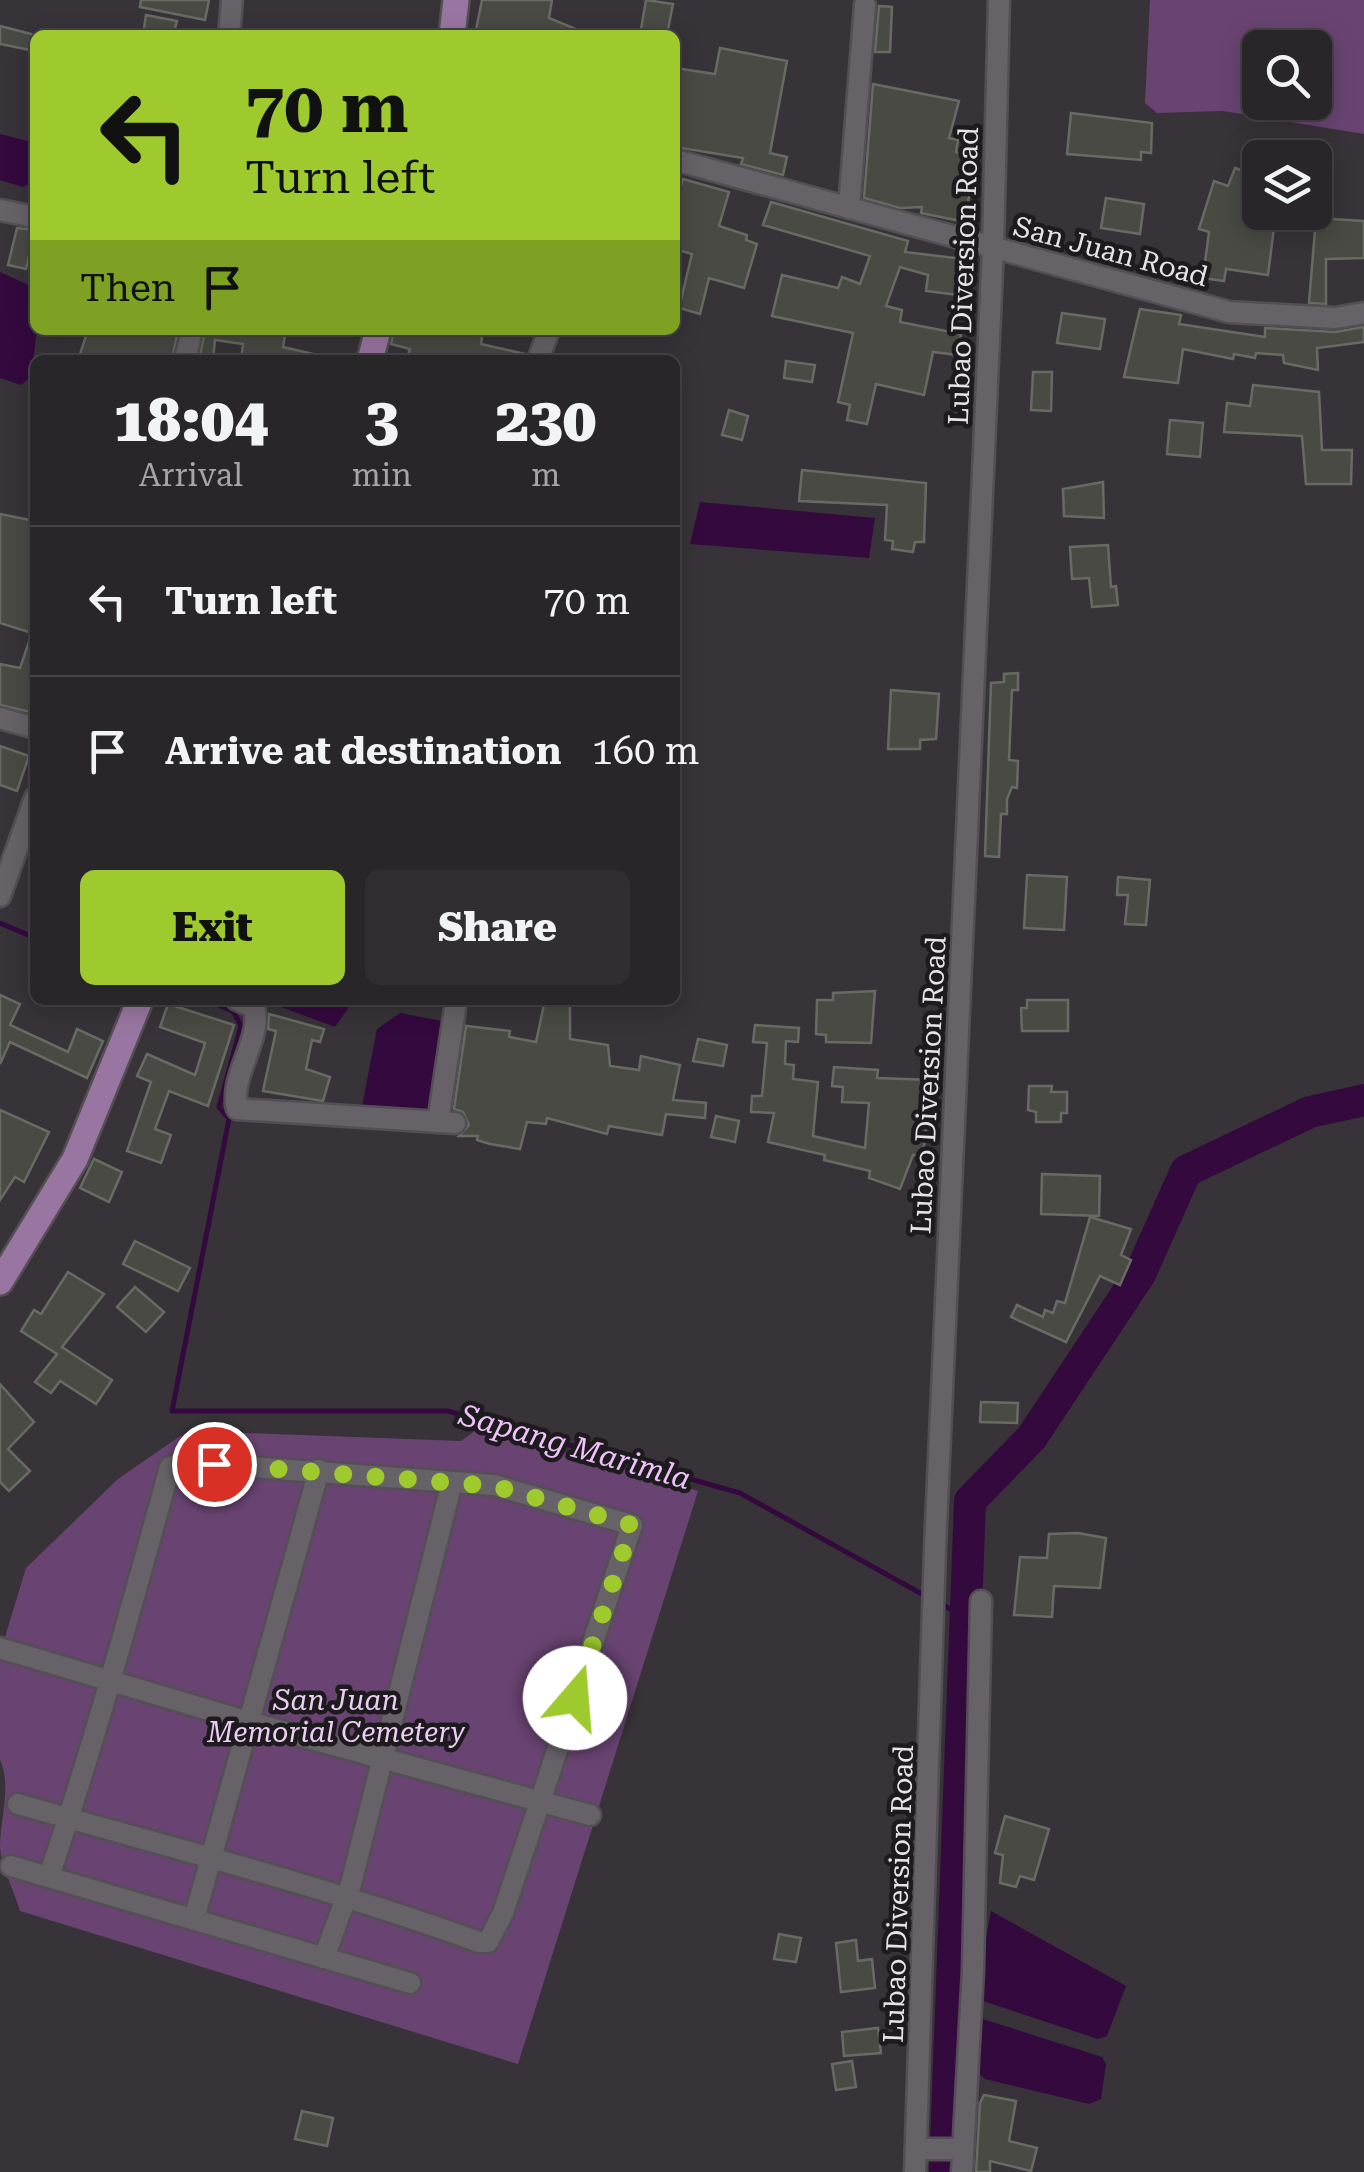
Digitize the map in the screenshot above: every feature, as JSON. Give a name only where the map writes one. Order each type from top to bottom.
[{"type":"main road","points":[[453,30],[456,0]]},
{"type":"main road","points":[[0,1282],[75,1159],[138,1005]]},
{"type":"street","points":[[229,30],[232,0]]},
{"type":"street","name":"Lubao Diversion Road","points":[[915,2172],[921,2149],[935,1548],[993,248],[1000,0]]},
{"type":"street","points":[[849,208],[865,5]]},
{"type":"street","name":"San Juan Road","points":[[680,161],[1229,312],[1335,318],[1364,313]]},
{"type":"street","points":[[0,210],[30,216]]},
{"type":"street","points":[[0,718],[30,727]]},
{"type":"street","points":[[0,896],[30,812]]},
{"type":"street","points":[[249,1005],[254,1007],[258,1019],[255,1047],[237,1109],[447,1122],[456,1005]]},
{"type":"street","points":[[18,1804],[69,1818],[211,1860],[347,1898],[488,1942],[503,1914],[632,1525],[494,1486],[183,1462],[170,1468],[110,1681],[69,1818],[48,1876]]},
{"type":"street","points":[[194,1920],[320,1470]]},
{"type":"street","points":[[324,1958],[347,1898],[452,1482]]},
{"type":"street","points":[[962,2172],[960,2149],[974,1952],[981,1602]]},
{"type":"street","points":[[0,1648],[249,1722],[590,1815]]},
{"type":"street","points":[[12,1866],[410,1983]]},
{"type":"street","points":[[921,2149],[960,2149]]},
{"type":"green space","points":[[1150,0],[1364,0],[1364,134],[1278,120],[1332,120],[1332,30],[1242,30],[1242,114],[1157,113],[1145,103]]},
{"type":"green space","name":"San Juan Memorial Cemetery","points":[[479,1428],[698,1491],[518,2064],[20,1911],[0,1848],[5,1791],[0,1760],[0,1638],[5,1637],[26,1568],[118,1479],[180,1436],[219,1432],[461,1441]]},
{"type":"shaded area","points":[[0,134],[28,141],[30,184],[23,187],[0,180]]},
{"type":"shaded area","points":[[0,272],[30,286],[30,335],[36,335],[34,355],[30,355],[30,378],[21,385],[0,378]]},
{"type":"shaded area","points":[[700,502],[875,518],[869,558],[690,544]]},
{"type":"shaded area","points":[[279,1005],[350,1005],[335,1027]]},
{"type":"shaded area","points":[[400,1013],[442,1021],[445,1027],[434,1108],[429,1112],[362,1106],[377,1029]]},
{"type":"shaded area","points":[[991,1911],[1126,1986],[1107,2036],[1098,2039],[980,2000],[976,1992]]},
{"type":"shaded area","points":[[983,2019],[1102,2057],[1106,2064],[1101,2099],[1089,2104],[985,2079],[972,2067]]},
{"type":"building","points":[[141,0],[209,0],[205,20],[140,7]]},
{"type":"building","points":[[482,0],[552,0],[549,18],[578,30],[476,30]]},
{"type":"building","points":[[646,0],[673,4],[668,30],[641,30]]},
{"type":"building","points":[[879,6],[892,7],[890,52],[875,52]]},
{"type":"building","points":[[146,15],[177,21],[174,30],[144,30]]},
{"type":"building","points":[[0,26],[30,34],[30,50],[0,44]]},
{"type":"building","points":[[720,48],[787,61],[770,153],[787,157],[783,175],[741,164],[743,158],[680,148],[680,69],[715,74]]},
{"type":"building","points":[[873,84],[959,101],[949,138],[958,140],[956,152],[967,155],[962,188],[970,189],[965,222],[921,213],[922,207],[900,208],[864,198]]},
{"type":"building","points":[[1071,113],[1152,123],[1151,153],[1141,152],[1141,160],[1067,154]]},
{"type":"building","points":[[1235,168],[1242,171],[1242,230],[1274,230],[1268,275],[1226,269],[1224,281],[1203,278],[1209,232],[1199,229],[1214,181],[1228,186]]},
{"type":"building","points":[[683,179],[729,192],[719,226],[747,235],[746,240],[757,244],[744,288],[709,278],[700,314],[680,308],[692,254],[680,250]]},
{"type":"building","points":[[1106,198],[1144,204],[1140,234],[1101,228]]},
{"type":"building","points":[[771,202],[908,241],[905,252],[964,259],[959,295],[926,291],[928,275],[900,267],[886,306],[902,310],[900,322],[961,334],[958,355],[933,352],[924,395],[876,384],[867,424],[847,420],[850,405],[838,402],[853,333],[772,316],[782,275],[838,288],[842,277],[860,284],[870,256],[763,225]]},
{"type":"building","points":[[1332,219],[1364,221],[1364,258],[1326,259],[1326,304],[1309,303],[1315,230],[1332,230]]},
{"type":"building","points":[[17,228],[30,229],[26,269],[8,265]]},
{"type":"building","points":[[1140,309],[1181,315],[1179,324],[1265,337],[1265,328],[1335,332],[1364,327],[1364,342],[1317,348],[1318,370],[1284,363],[1283,355],[1256,353],[1255,358],[1234,354],[1233,359],[1183,349],[1178,383],[1124,377]]},
{"type":"building","points":[[1062,313],[1105,319],[1100,349],[1057,343]]},
{"type":"building","points":[[86,335],[177,335],[173,355],[80,355]]},
{"type":"building","points":[[204,335],[285,335],[283,347],[313,354],[242,355],[243,344],[215,340],[214,355],[200,355]]},
{"type":"building","points":[[393,335],[482,335],[481,344],[525,354],[408,355],[410,349],[391,344]]},
{"type":"building","points":[[786,361],[815,365],[812,382],[784,378]]},
{"type":"building","points":[[1033,372],[1052,372],[1051,411],[1031,410]]},
{"type":"building","points":[[1253,385],[1319,392],[1322,450],[1352,450],[1351,484],[1306,484],[1302,436],[1224,432],[1227,403],[1250,406]]},
{"type":"building","points":[[729,410],[748,416],[742,440],[722,435]]},
{"type":"building","points":[[1170,420],[1203,423],[1200,457],[1167,454]]},
{"type":"building","points":[[802,470],[926,483],[924,542],[915,542],[913,552],[892,549],[893,541],[885,540],[887,505],[799,501]]},
{"type":"building","points":[[1103,482],[1104,518],[1064,516],[1063,489]]},
{"type":"building","points":[[0,514],[30,520],[30,632],[0,623]]},
{"type":"building","points":[[1108,545],[1111,587],[1116,586],[1118,605],[1092,607],[1089,578],[1072,579],[1070,547]]},
{"type":"building","points":[[30,639],[30,712],[0,705],[0,664],[20,668]]},
{"type":"building","points":[[1018,673],[1018,690],[1012,690],[1009,760],[1018,761],[1017,788],[1012,787],[1007,799],[1007,814],[1001,814],[999,857],[985,856],[991,683],[1004,682],[1004,674]]},
{"type":"building","points":[[891,690],[939,694],[936,739],[920,740],[920,749],[888,749]]},
{"type":"building","points":[[0,746],[29,756],[17,791],[0,785]]},
{"type":"building","points":[[1027,875],[1067,877],[1064,930],[1024,928]]},
{"type":"building","points":[[1118,877],[1150,880],[1146,925],[1125,924],[1128,895],[1117,895]]},
{"type":"building","points":[[875,991],[871,1043],[826,1042],[826,1035],[816,1034],[817,1000],[833,1000],[833,993]]},
{"type":"building","points":[[0,995],[20,1004],[10,1025],[68,1052],[77,1029],[103,1041],[87,1078],[10,1042],[0,1064]]},
{"type":"building","points":[[1027,1000],[1068,1000],[1068,1031],[1022,1031],[1021,1008],[1027,1008]]},
{"type":"building","points":[[168,1005],[234,1025],[208,1106],[169,1091],[155,1129],[171,1135],[161,1163],[127,1151],[151,1082],[137,1076],[147,1054],[195,1075],[205,1043],[160,1027]]},
{"type":"building","points":[[544,1005],[570,1005],[570,1039],[608,1045],[610,1066],[639,1070],[641,1056],[680,1065],[673,1100],[706,1103],[705,1118],[666,1114],[662,1135],[609,1126],[607,1134],[547,1118],[546,1124],[527,1122],[520,1149],[477,1140],[478,1136],[459,1136],[469,1125],[463,1112],[454,1109],[466,1026],[510,1031],[509,1037],[536,1042]]},
{"type":"building","points":[[269,1014],[324,1029],[320,1042],[312,1040],[306,1069],[330,1077],[323,1101],[263,1091],[276,1031],[268,1029]]},
{"type":"building","points":[[755,1025],[799,1028],[798,1042],[786,1041],[785,1064],[794,1065],[793,1079],[818,1082],[813,1136],[865,1148],[869,1103],[842,1102],[843,1087],[832,1086],[834,1067],[878,1070],[877,1078],[932,1080],[923,1155],[913,1155],[900,1189],[869,1178],[870,1171],[824,1160],[825,1155],[768,1142],[774,1113],[751,1112],[752,1096],[762,1096],[767,1043],[753,1042]]},
{"type":"building","points":[[698,1039],[727,1045],[723,1066],[693,1061]]},
{"type":"building","points":[[1029,1086],[1052,1086],[1051,1092],[1067,1092],[1067,1113],[1061,1113],[1061,1122],[1036,1122],[1036,1112],[1028,1110]]},
{"type":"building","points":[[0,1110],[49,1132],[24,1182],[15,1177],[0,1200]]},
{"type":"building","points":[[716,1116],[739,1121],[735,1142],[711,1137]]},
{"type":"building","points":[[94,1159],[122,1172],[109,1202],[80,1188]]},
{"type":"building","points":[[1042,1174],[1100,1176],[1099,1216],[1041,1214]]},
{"type":"building","points":[[1090,1217],[1131,1229],[1121,1255],[1131,1260],[1120,1285],[1100,1276],[1066,1342],[1011,1317],[1017,1305],[1043,1317],[1045,1310],[1053,1313],[1057,1301],[1065,1303]]},
{"type":"building","points":[[135,1241],[190,1268],[178,1291],[123,1264]]},
{"type":"building","points":[[68,1272],[104,1294],[62,1347],[112,1380],[96,1404],[60,1381],[51,1393],[35,1382],[57,1354],[21,1331],[34,1310],[41,1314]]},
{"type":"building","points":[[135,1287],[164,1312],[146,1332],[117,1307]]},
{"type":"building","points":[[0,1384],[34,1422],[8,1449],[30,1471],[9,1491],[0,1482]]},
{"type":"building","points":[[981,1402],[1018,1403],[1017,1423],[980,1422]]},
{"type":"building","points":[[1078,1533],[1106,1538],[1100,1588],[1054,1586],[1052,1617],[1014,1615],[1020,1557],[1047,1558],[1049,1534]]},
{"type":"building","points":[[1005,1816],[1049,1829],[1034,1880],[1020,1876],[1016,1887],[1000,1883],[1003,1855],[995,1853]]},
{"type":"building","points":[[779,1934],[801,1938],[796,1962],[774,1959]]},
{"type":"building","points":[[856,1940],[858,1961],[872,1959],[875,1988],[841,1992],[836,1943]]},
{"type":"building","points":[[878,2028],[881,2053],[844,2056],[842,2032]]},
{"type":"building","points":[[852,2061],[856,2087],[836,2090],[832,2064]]},
{"type":"building","points":[[984,2095],[1016,2101],[1009,2141],[1037,2148],[1031,2171],[990,2161],[990,2172],[976,2172],[980,2103]]},
{"type":"building","points":[[302,2111],[333,2118],[327,2146],[295,2139]]},
{"type":"waterway","name":"Sapang Marimla","points":[[0,923],[30,936]]},
{"type":"waterway","name":"Sapang Marimla","points":[[218,1005],[233,1011],[241,1026],[219,1107],[229,1119],[172,1411],[448,1411],[740,1493],[929,1598]]},
{"type":"waterway","points":[[945,2172],[970,1501],[1032,1437],[1140,1274],[1186,1171],[1310,1112],[1364,1100]]},
{"type":"waterway","name":"Sapang Marimla","points":[[939,1603],[967,1618]]},
{"type":"route","points":[[214,1464],[494,1486],[632,1525],[575,1698]]}]
